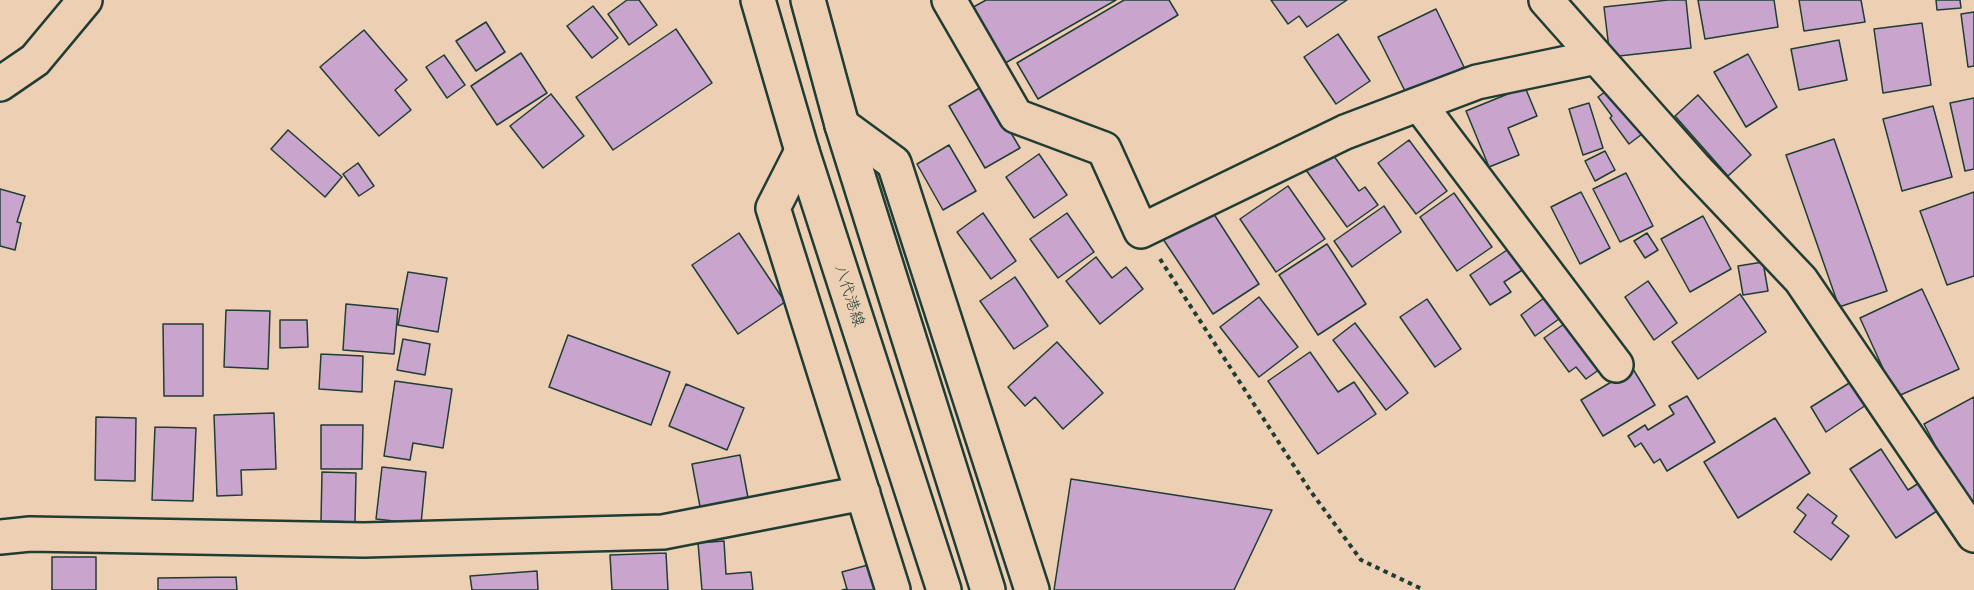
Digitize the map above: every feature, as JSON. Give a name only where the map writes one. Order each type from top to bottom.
[{"type":"street","points":[[0,84],[34,60],[85,0]]},
{"type":"street","name":"八代港線","points":[[758,0],[802,152],[944,590]]},
{"type":"street","points":[[808,0],[842,125],[987,590]]},
{"type":"street","points":[[949,0],[1016,116],[1104,149],[1141,231],[1345,132],[1477,82],[1596,57]]},
{"type":"street","points":[[1553,1],[1596,57],[1694,167],[1801,280],[1974,535]]},
{"type":"street","points":[[1419,104],[1616,365]]},
{"type":"street","points":[[842,125],[894,163],[1032,590]]},
{"type":"street","points":[[802,152],[773,208],[893,590]]},
{"type":"street","points":[[0,537],[30,534],[364,540],[663,532],[863,493]]},
{"type":"path","points":[[1141,231],[1309,489],[1361,560],[1424,590]]},
{"type":"building","points":[[627,0],[639,0],[657,25],[629,45],[608,14]]},
{"type":"building","points":[[986,0],[1116,0],[1000,66],[968,10]]},
{"type":"building","points":[[1124,0],[1169,0],[1178,15],[1038,99],[1017,63]]},
{"type":"building","points":[[1271,0],[1347,0],[1307,27],[1299,16],[1288,24]]},
{"type":"building","points":[[1686,0],[1691,48],[1610,57],[1604,7]]},
{"type":"building","points":[[1698,0],[1774,0],[1778,27],[1705,39]]},
{"type":"building","points":[[1799,0],[1861,0],[1865,22],[1804,31]]},
{"type":"building","points":[[1936,0],[1960,0],[1961,8],[1937,10]]},
{"type":"building","points":[[593,6],[618,38],[592,58],[567,26]]},
{"type":"building","points":[[1436,9],[1464,67],[1407,95],[1378,37]]},
{"type":"building","points":[[1974,12],[1974,66],[1968,67],[1961,14]]},
{"type":"building","points":[[486,22],[505,52],[476,71],[456,41]]},
{"type":"building","points":[[1922,23],[1931,85],[1883,93],[1874,29]]},
{"type":"building","points":[[676,29],[712,83],[613,150],[576,97]]},
{"type":"building","points":[[364,30],[407,80],[395,90],[411,110],[379,136],[320,67]]},
{"type":"building","points":[[1338,34],[1370,81],[1336,104],[1304,57]]},
{"type":"building","points":[[1839,40],[1847,80],[1799,90],[1791,49]]},
{"type":"building","points":[[521,53],[547,93],[497,125],[471,86]]},
{"type":"building","points":[[1748,54],[1777,107],[1746,127],[1714,72]]},
{"type":"building","points":[[444,55],[465,85],[447,98],[426,67]]},
{"type":"building","points":[[983,86],[1020,148],[985,168],[949,106]]},
{"type":"building","points":[[1613,86],[1646,131],[1629,144],[1598,97]]},
{"type":"building","points":[[1525,87],[1537,116],[1508,128],[1519,155],[1489,167],[1466,111]]},
{"type":"building","points":[[551,94],[584,136],[543,168],[510,126]]},
{"type":"building","points":[[1698,95],[1751,155],[1728,176],[1675,116]]},
{"type":"building","points":[[1974,98],[1974,169],[1965,171],[1950,103]]},
{"type":"building","points":[[1589,103],[1603,148],[1583,155],[1569,109]]},
{"type":"building","points":[[1933,106],[1952,177],[1902,191],[1883,119]]},
{"type":"building","points":[[288,130],[342,177],[325,197],[271,149]]},
{"type":"building","points":[[1834,139],[1887,291],[1839,307],[1786,155]]},
{"type":"building","points":[[1409,140],[1447,191],[1416,214],[1378,163]]},
{"type":"building","points":[[949,145],[976,191],[943,210],[917,164]]},
{"type":"building","points":[[1605,151],[1615,170],[1595,181],[1585,161]]},
{"type":"building","points":[[1331,152],[1359,191],[1365,187],[1378,205],[1347,227],[1306,170]]},
{"type":"building","points":[[1039,154],[1067,195],[1034,218],[1006,177]]},
{"type":"building","points":[[358,163],[374,186],[359,196],[343,174]]},
{"type":"building","points":[[1626,173],[1653,226],[1620,242],[1593,189]]},
{"type":"building","points":[[1288,186],[1325,239],[1276,272],[1240,219]]},
{"type":"building","points":[[0,189],[25,196],[17,222],[21,223],[15,250],[0,246]]},
{"type":"building","points":[[1581,192],[1610,248],[1580,264],[1551,207]]},
{"type":"building","points":[[1974,192],[1974,276],[1947,285],[1920,211]]},
{"type":"building","points":[[1454,193],[1492,247],[1457,271],[1420,217]]},
{"type":"building","points":[[1208,205],[1259,284],[1213,314],[1161,236]]},
{"type":"building","points":[[1384,206],[1401,232],[1352,267],[1334,241]]},
{"type":"building","points":[[983,213],[1016,261],[991,279],[957,232]]},
{"type":"building","points":[[1067,213],[1094,252],[1058,278],[1030,239]]},
{"type":"building","points":[[1703,216],[1731,269],[1690,292],[1661,239]]},
{"type":"building","points":[[739,233],[785,302],[738,334],[692,265]]},
{"type":"building","points":[[1647,233],[1658,250],[1645,258],[1634,241]]},
{"type":"building","points":[[1327,244],[1366,304],[1318,335],[1279,275]]},
{"type":"building","points":[[1513,246],[1527,267],[1504,282],[1511,292],[1490,305],[1470,275]]},
{"type":"building","points":[[1096,257],[1112,278],[1126,267],[1143,289],[1100,324],[1066,281]]},
{"type":"building","points":[[1763,262],[1768,291],[1743,295],[1738,266]]},
{"type":"building","points":[[408,272],[447,278],[438,332],[398,325]]},
{"type":"building","points":[[1015,277],[1048,326],[1014,349],[980,301]]},
{"type":"building","points":[[1648,281],[1677,323],[1654,340],[1625,297]]},
{"type":"building","points":[[1922,289],[1959,369],[1896,397],[1860,318]]},
{"type":"building","points":[[1740,294],[1766,332],[1698,379],[1672,342]]},
{"type":"building","points":[[1259,297],[1298,347],[1259,377],[1220,327]]},
{"type":"building","points":[[1544,298],[1559,319],[1535,336],[1521,315]]},
{"type":"building","points":[[1427,299],[1461,349],[1435,367],[1400,317]]},
{"type":"building","points":[[346,304],[398,309],[394,354],[343,350]]},
{"type":"building","points":[[226,310],[270,311],[268,369],[224,367]]},
{"type":"building","points":[[280,320],[307,320],[308,347],[280,348]]},
{"type":"building","points":[[1567,322],[1600,369],[1586,379],[1576,367],[1569,372],[1544,338]]},
{"type":"building","points":[[1355,323],[1408,393],[1386,410],[1333,340]]},
{"type":"building","points":[[163,324],[203,324],[203,396],[164,396]]},
{"type":"building","points":[[568,335],[670,372],[651,425],[549,387]]},
{"type":"building","points":[[403,339],[430,344],[425,375],[397,370]]},
{"type":"building","points":[[1057,342],[1103,393],[1063,429],[1035,397],[1025,406],[1008,387]]},
{"type":"building","points":[[1310,352],[1338,392],[1354,382],[1376,414],[1318,454],[1268,381]]},
{"type":"building","points":[[321,354],[363,356],[362,392],[319,389]]},
{"type":"building","points":[[1633,369],[1655,405],[1603,436],[1581,400]]},
{"type":"building","points":[[1854,380],[1869,403],[1826,432],[1811,407]]},
{"type":"building","points":[[395,381],[452,389],[443,448],[413,443],[410,460],[384,456]]},
{"type":"building","points":[[686,384],[744,408],[727,450],[669,426]]},
{"type":"building","points":[[1687,396],[1715,442],[1667,471],[1660,459],[1654,463],[1641,443],[1635,447],[1628,436],[1645,425],[1648,430],[1674,414],[1669,406]]},
{"type":"building","points":[[1974,397],[1974,505],[1968,508],[1924,424]]},
{"type":"building","points":[[274,413],[276,469],[241,470],[242,495],[217,496],[214,415]]},
{"type":"building","points":[[96,417],[136,418],[135,481],[95,480]]},
{"type":"building","points":[[1775,418],[1810,473],[1738,518],[1704,462]]},
{"type":"building","points":[[321,425],[363,425],[362,469],[321,469]]},
{"type":"building","points":[[155,427],[196,428],[193,501],[152,500]]},
{"type":"building","points":[[1881,449],[1908,490],[1928,477],[1946,505],[1896,538],[1850,469]]},
{"type":"building","points":[[740,455],[749,503],[701,512],[692,464]]},
{"type":"building","points":[[382,467],[426,472],[421,524],[376,519]]},
{"type":"building","points":[[322,472],[356,473],[355,522],[321,521]]},
{"type":"building","points":[[1071,479],[1272,510],[1234,590],[1054,590]]},
{"type":"building","points":[[1808,494],[1837,516],[1832,523],[1849,536],[1831,560],[1794,532],[1806,515],[1797,508]]},
{"type":"building","points":[[724,541],[726,574],[751,572],[753,590],[702,590],[698,543]]},
{"type":"building","points":[[666,553],[668,590],[612,590],[610,555]]},
{"type":"building","points":[[52,557],[96,557],[96,590],[52,590]]},
{"type":"building","points":[[879,562],[887,590],[842,590],[847,589],[842,572]]},
{"type":"building","points":[[537,571],[538,590],[472,590],[470,576]]},
{"type":"building","points":[[236,577],[237,590],[158,590],[158,578]]}]
